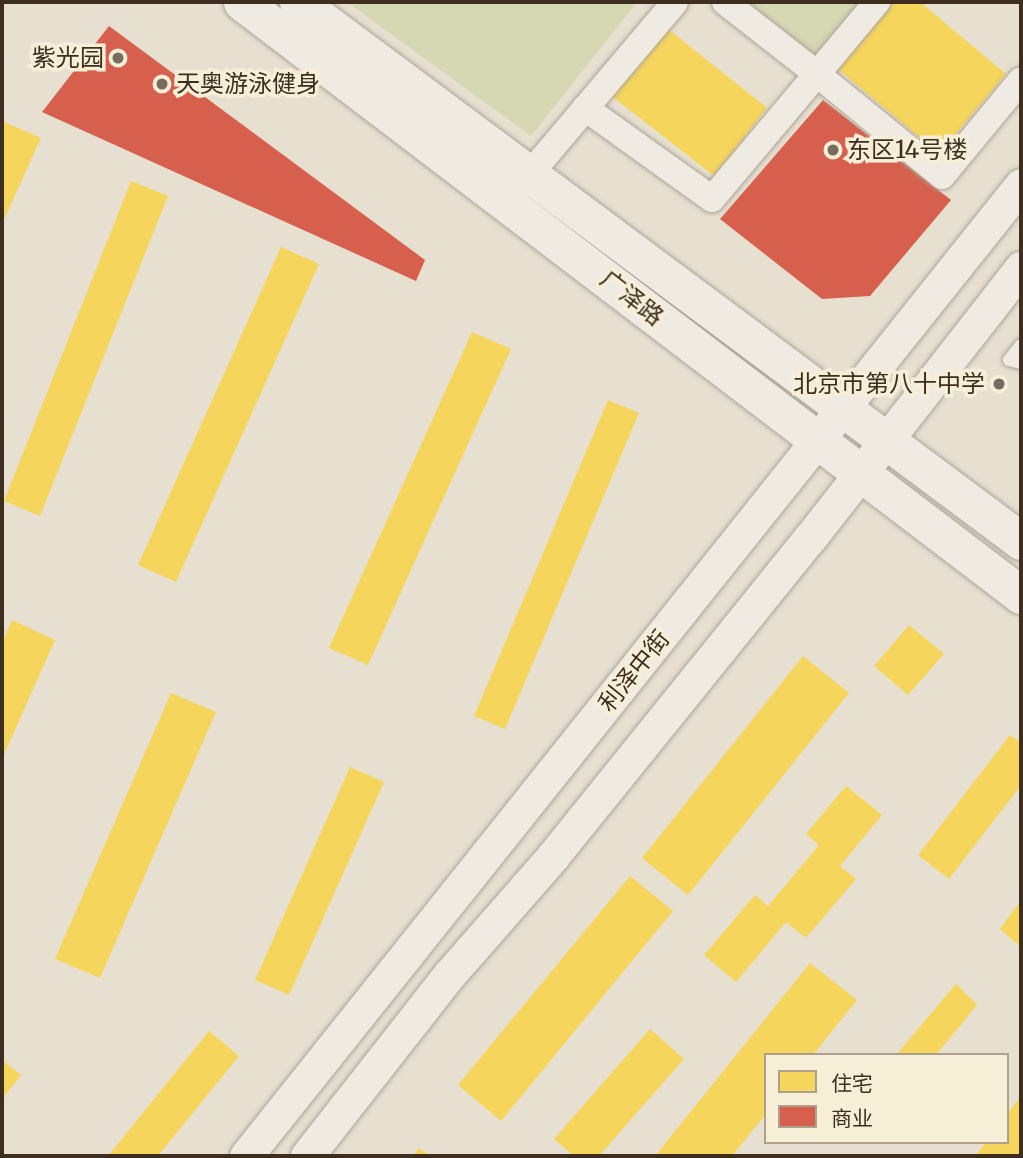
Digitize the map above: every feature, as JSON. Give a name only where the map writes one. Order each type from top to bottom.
[{"type":"main road","name":"广泽路","points":[[242,2],[843,407],[1021,541]]},
{"type":"main road","name":"广泽路","points":[[298,2],[817,441],[1021,595]]},
{"type":"street","points":[[518,188],[675,2]]},
{"type":"street","points":[[725,2],[942,177],[1021,80]]},
{"type":"street","points":[[585,108],[712,199],[877,2]]},
{"type":"street","name":"利泽中街","points":[[246,1156],[1021,184]]},
{"type":"street","points":[[307,1156],[433,996],[554,856],[1021,268]]},
{"type":"lane","points":[[1021,345],[1009,360],[1021,363]]},
{"type":"green space","points":[[347,2],[637,2],[531,136]]},
{"type":"green space","points":[[731,2],[871,2],[816,70]]},
{"type":"building: 住宅","points":[[894,2],[920,2],[1006,74],[939,154],[838,69]]},
{"type":"building: 住宅","points":[[663,25],[767,108],[714,176],[609,94]]},
{"type":"building: 住宅","points":[[4,122],[41,138],[2,224],[2,128]]},
{"type":"building: 住宅","points":[[131,181],[168,196],[40,516],[4,501]]},
{"type":"building: 住宅","points":[[281,247],[319,264],[176,582],[138,565]]},
{"type":"building: 住宅","points":[[472,332],[511,349],[368,665],[329,648]]},
{"type":"building: 住宅","points":[[608,400],[639,413],[505,729],[474,716]]},
{"type":"building: 住宅","points":[[12,620],[55,640],[2,759],[2,643]]},
{"type":"building: 住宅","points":[[909,625],[944,654],[908,695],[874,666]]},
{"type":"building: 住宅","points":[[803,656],[849,693],[688,895],[642,858]]},
{"type":"building: 住宅","points":[[171,693],[216,712],[100,978],[55,959]]},
{"type":"building: 住宅","points":[[1010,735],[1021,743],[1021,785],[949,879],[918,855]]},
{"type":"building: 住宅","points":[[350,767],[384,782],[289,995],[255,980]]},
{"type":"building: 住宅","points":[[846,786],[882,815],[840,866],[856,879],[806,938],[786,922],[736,982],[704,955],[755,895],[768,906],[819,845],[806,834]]},
{"type":"building: 住宅","points":[[630,876],[673,911],[501,1121],[458,1085]]},
{"type":"building: 住宅","points":[[1021,900],[1021,947],[1000,929]]},
{"type":"building: 住宅","points":[[810,963],[857,1000],[815,1053],[764,1053],[764,1116],[732,1156],[655,1156]]},
{"type":"building: 住宅","points":[[956,984],[977,1005],[938,1053],[898,1053]]},
{"type":"building: 住宅","points":[[650,1029],[684,1059],[599,1156],[574,1156],[554,1139]]},
{"type":"building: 住宅","points":[[209,1031],[239,1056],[158,1156],[108,1156]]},
{"type":"building: 住宅","points":[[2,1060],[21,1075],[2,1099]]},
{"type":"building: 住宅","points":[[1021,1096],[1021,1154],[975,1156],[984,1144],[1009,1144],[1009,1111]]},
{"type":"building: 住宅","points":[[419,1148],[430,1156],[413,1156]]},
{"type":"building: 商业","points":[[109,26],[425,260],[416,281],[42,112]]},
{"type":"building: 商业","name":"东区14号楼","points":[[823,100],[951,200],[870,296],[822,299],[720,219]]},
{"type":"place","name":"紫光园","points":[[118,58]]},
{"type":"place","name":"天奥游泳健身","points":[[162,84]]},
{"type":"place","name":"东区14号楼","points":[[833,150]]},
{"type":"place","name":"北京市第八十中学","points":[[999,384]]}]
